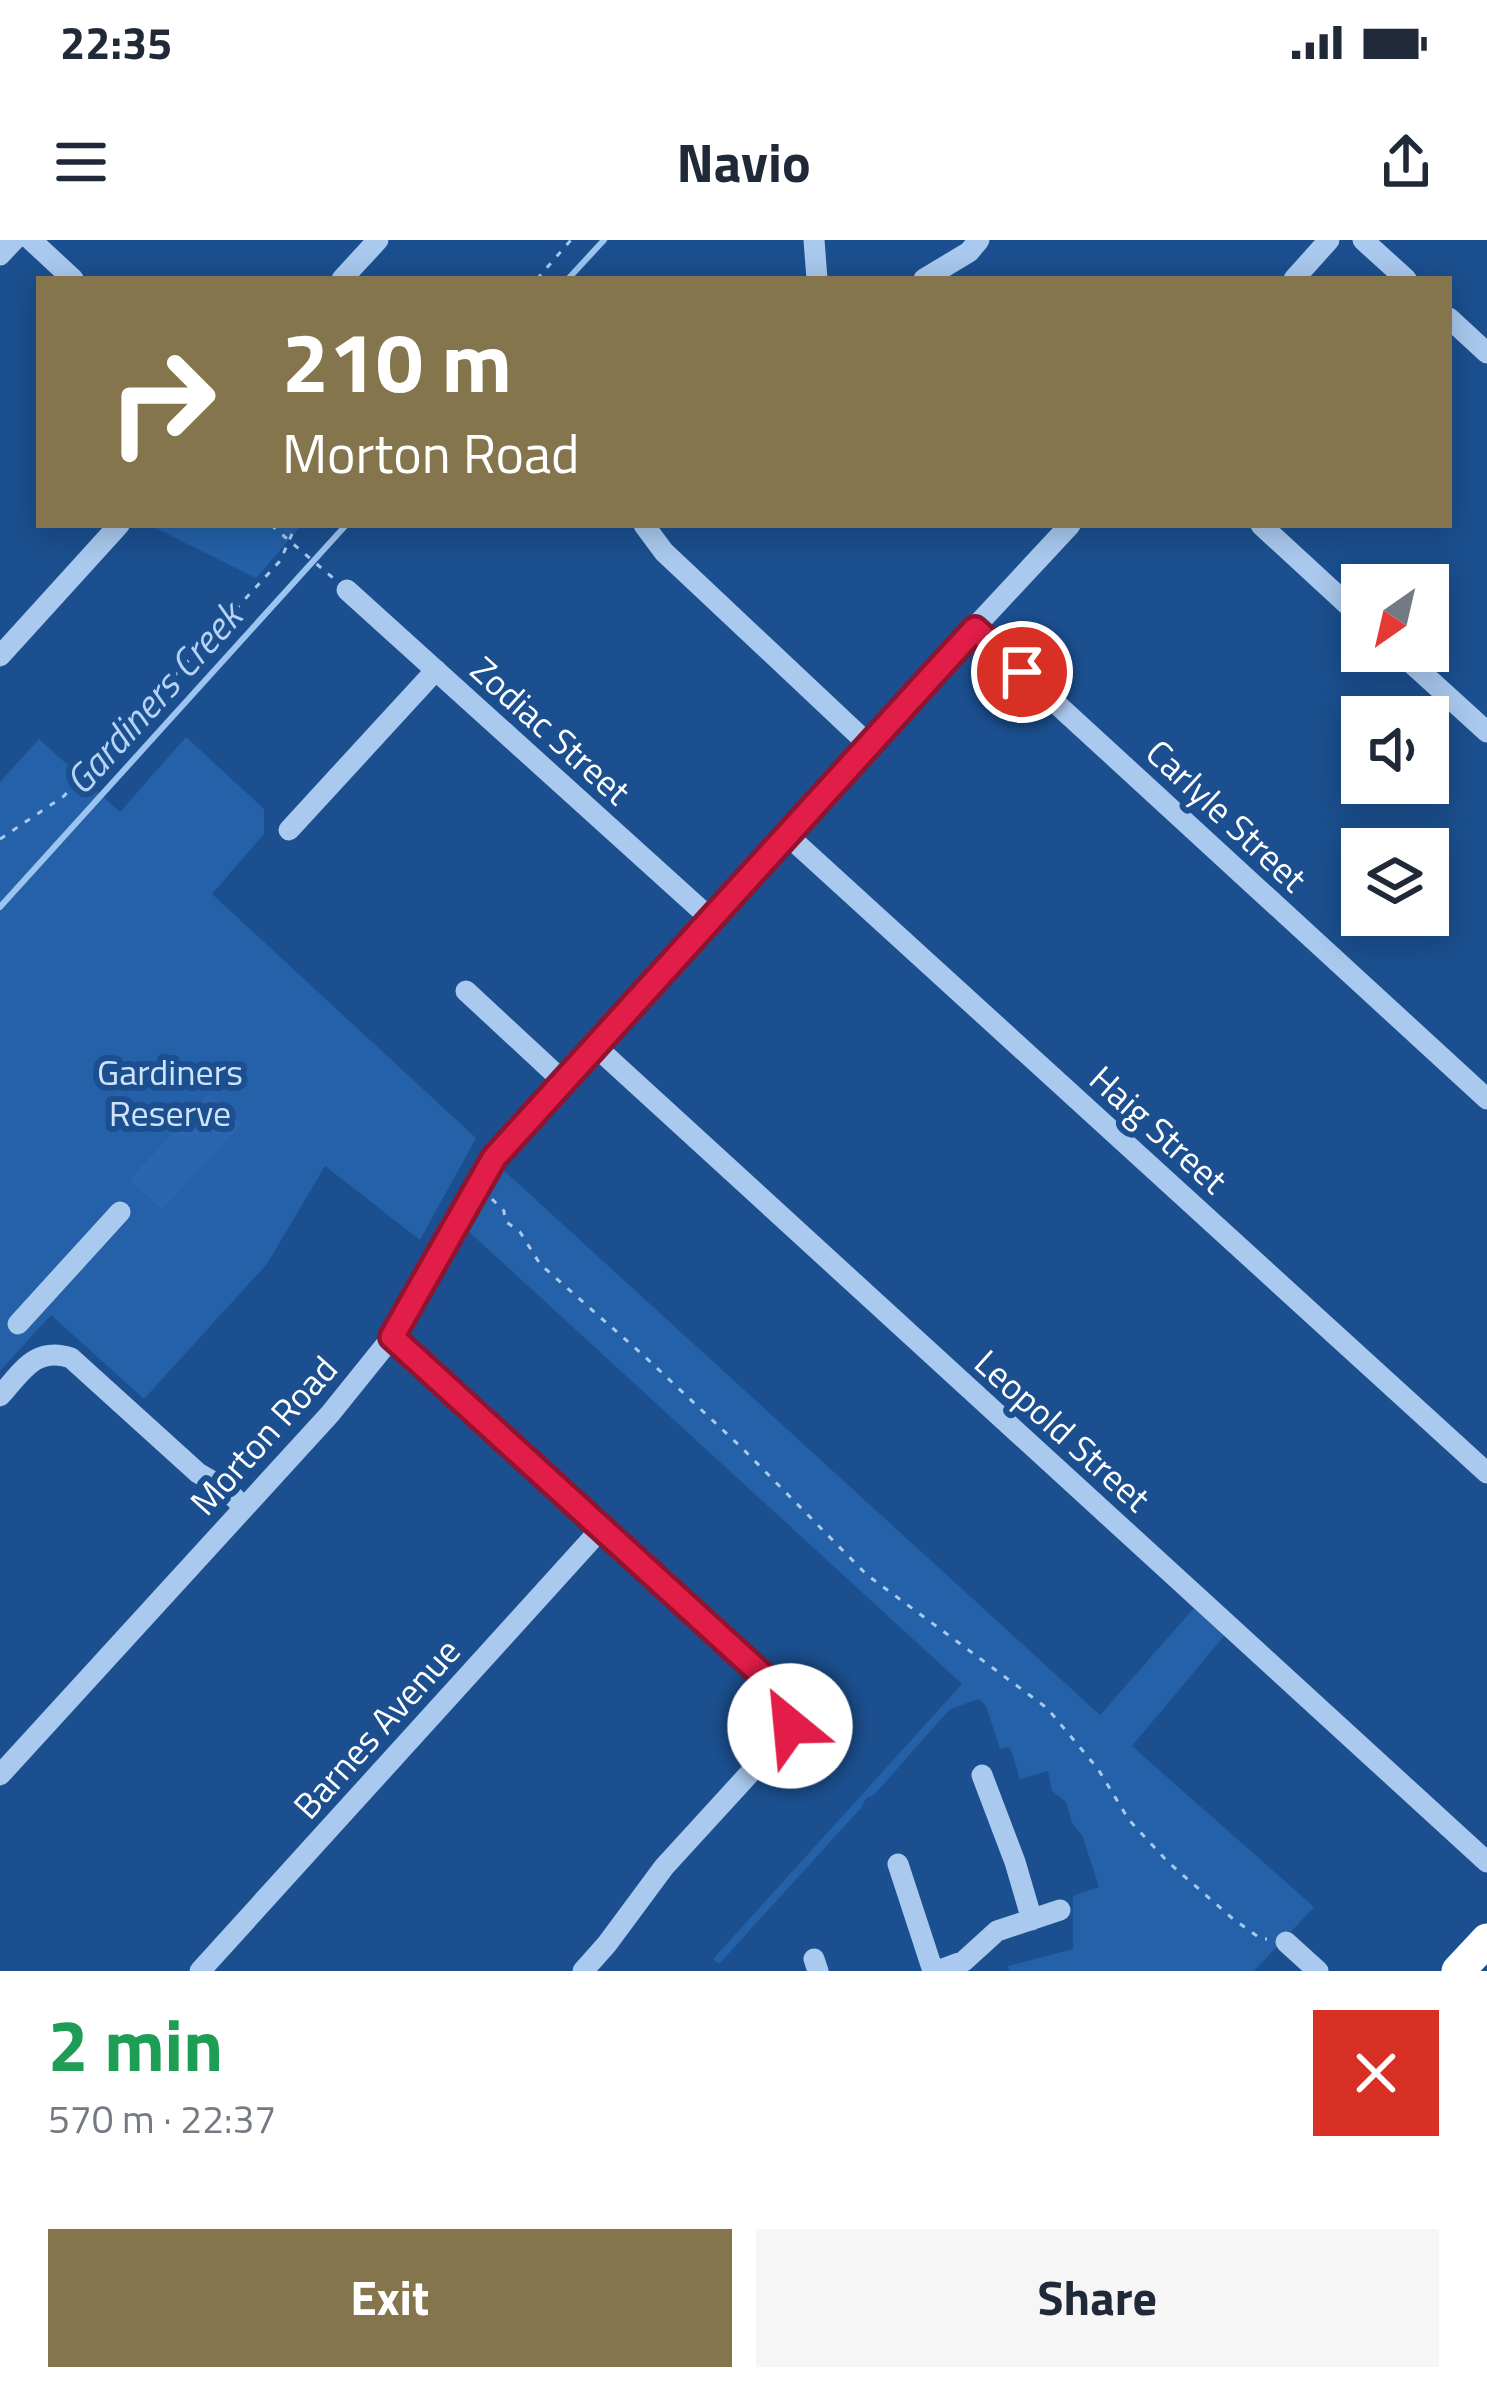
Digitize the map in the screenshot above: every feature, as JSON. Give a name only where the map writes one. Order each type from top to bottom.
[{"type":"highway","points":[[1458,1971],[1486,1942]]},
{"type":"street","points":[[0,255],[14,240]]},
{"type":"street","points":[[31,240],[70,276]]},
{"type":"street","points":[[345,276],[377,240]]},
{"type":"street","points":[[814,240],[817,276]]},
{"type":"street","points":[[929,276],[980,240]]},
{"type":"street","points":[[1297,276],[1329,240]]},
{"type":"street","points":[[1363,240],[1403,276]]},
{"type":"street","points":[[1452,321],[1487,352]]},
{"type":"street","points":[[0,656],[116,528]]},
{"type":"street","points":[[646,528],[664,552],[867,743]]},
{"type":"street","name":"Morton Road","points":[[0,1775],[330,1414],[392,1337],[494,1158],[1067,528]]},
{"type":"street","points":[[1264,528],[1341,599]]},
{"type":"street","name":"Zodiac Street","points":[[347,590],[711,919]]},
{"type":"street","name":"Carlyle Street","points":[[975,629],[1487,1099]]},
{"type":"street","points":[[289,830],[436,670]]},
{"type":"street","points":[[1421,672],[1487,732]]},
{"type":"street","name":"Haig Street","points":[[786,834],[1487,1473]]},
{"type":"street","points":[[466,991],[563,1081]]},
{"type":"street","name":"Leopold Street","points":[[596,1046],[1487,1862]]},
{"type":"street","points":[[18,1324],[120,1213]]},
{"type":"street","points":[[392,1337],[782,1693],[790,1707],[791,1722],[782,1738],[664,1867],[597,1966]]},
{"type":"street","points":[[0,1396],[34,1360],[44,1354],[63,1355],[79,1364],[199,1473],[217,1498],[240,1511]]},
{"type":"street","name":"Barnes Avenue","points":[[200,1971],[601,1529]]},
{"type":"street","points":[[982,1775],[1032,1920]]},
{"type":"street","points":[[898,1864],[935,1971],[964,1961],[998,1931],[1060,1910]]},
{"type":"street","points":[[1286,1942],[1318,1971]]},
{"type":"path","points":[[539,276],[571,240]]},
{"type":"path","points":[[274,528],[325,572]]},
{"type":"path","points":[[0,839],[64,796],[280,561],[294,528]]},
{"type":"path","points":[[477,1185],[505,1211],[505,1221],[520,1232],[540,1264],[725,1432],[867,1575],[1047,1708],[1098,1769],[1130,1820],[1168,1862],[1261,1939],[1286,1942]]},
{"type":"green space","points":[[155,528],[299,528],[256,578]]},
{"type":"green space","name":"Gardiners Reserve","points":[[186,737],[264,809],[264,834],[212,894],[476,1138],[420,1240],[325,1166],[267,1264],[144,1399],[51,1315],[0,1371],[0,782],[39,739],[120,812]]},
{"type":"green space","points":[[500,1167],[1100,1715],[1194,1608],[1225,1635],[1132,1746],[1314,1907],[1254,1971],[1009,1971],[1008,1966],[1073,1949],[1073,1896],[1099,1887],[1082,1835],[1072,1823],[1066,1802],[1052,1791],[1048,1771],[1020,1779],[1010,1747],[1000,1749],[986,1706],[979,1699],[950,1709],[719,1964],[713,1959],[962,1684],[467,1230]]},
{"type":"building","points":[[209,1094],[242,1124],[162,1209],[129,1180]]},
{"type":"waterway","name":"Gardiners Creek","points":[[571,276],[604,240]]},
{"type":"waterway","name":"Gardiners Creek","points":[[0,907],[343,528]]},
{"type":"route","points":[[790,1726],[790,1707],[782,1693],[392,1337],[494,1158],[867,743],[975,629],[1022,672]]}]
